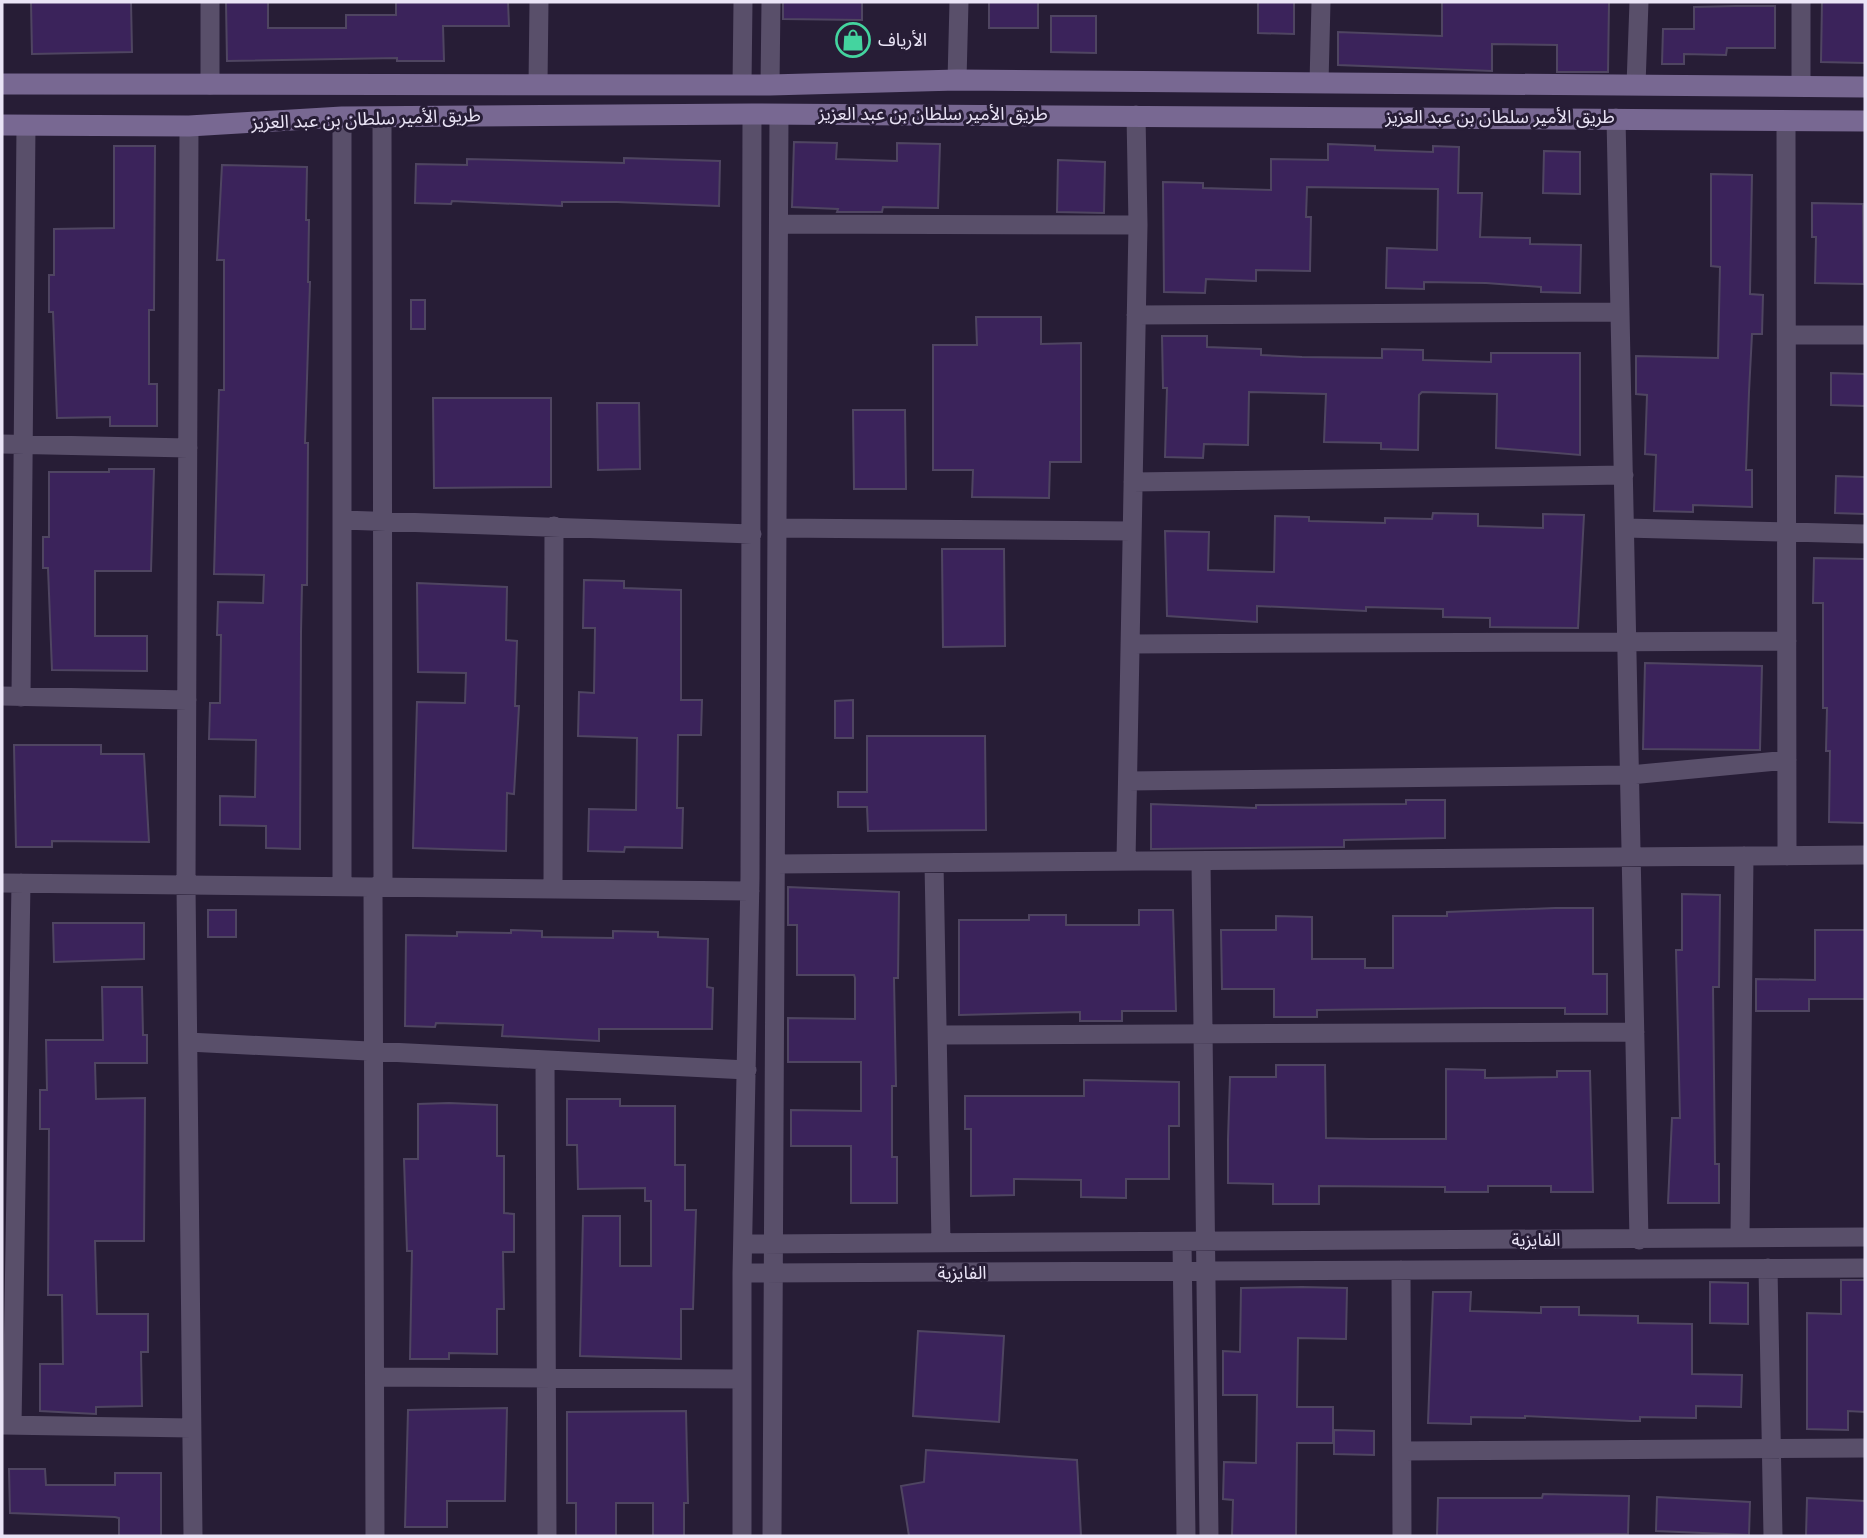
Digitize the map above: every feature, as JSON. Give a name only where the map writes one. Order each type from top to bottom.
[{"type":"main road","name":"طريق الأمير سلطان بن عبد العزيز","points":[[2,85],[770,85],[957,80],[1865,87]]},
{"type":"main road","name":"طريق الأمير سلطان بن عبد العزيز","points":[[2,125],[189,126],[342,117],[752,114],[1865,121]]},
{"type":"street","points":[[210,2],[210,85]]},
{"type":"street","points":[[538,85],[539,2]]},
{"type":"street","points":[[742,85],[743,2]]},
{"type":"street","points":[[770,85],[771,2]]},
{"type":"street","points":[[957,80],[958,2]]},
{"type":"street","points":[[1319,83],[1321,2]]},
{"type":"street","points":[[1636,85],[1639,2]]},
{"type":"street","points":[[1801,2],[1801,87]]},
{"type":"street","points":[[742,1536],[742,1273],[750,891],[752,114]]},
{"type":"street","points":[[772,1536],[779,114]]},
{"type":"street","points":[[1126,861],[1138,225],[1136,115]]},
{"type":"street","points":[[342,117],[342,886]]},
{"type":"street","points":[[375,1536],[374,1053],[383,520],[382,117]]},
{"type":"street","points":[[1616,118],[1639,1240]]},
{"type":"street","points":[[1786,120],[1787,856]]},
{"type":"street","points":[[26,125],[25,444],[11,696],[187,700]]},
{"type":"street","points":[[189,126],[186,885],[193,1536]]},
{"type":"street","points":[[779,224],[1138,225]]},
{"type":"street","points":[[1136,315],[1620,312]]},
{"type":"street","points":[[1787,335],[1865,335]]},
{"type":"street","points":[[2,443],[188,448]]},
{"type":"street","points":[[1133,482],[1624,475]]},
{"type":"street","points":[[342,520],[752,534]]},
{"type":"street","points":[[553,888],[554,526]]},
{"type":"street","points":[[778,528],[1132,531]]},
{"type":"street","points":[[1625,528],[1865,534]]},
{"type":"street","points":[[1130,644],[1787,641]]},
{"type":"street","points":[[1128,781],[1630,775],[1787,760]]},
{"type":"street","points":[[776,864],[1865,855]]},
{"type":"street","points":[[1740,1237],[1744,856]]},
{"type":"street","points":[[1201,860],[1209,1536]]},
{"type":"street","points":[[934,863],[941,1243]]},
{"type":"street","points":[[191,1429],[7,1425],[11,883],[750,891]]},
{"type":"street","points":[[937,1035],[1635,1032]]},
{"type":"street","points":[[188,1042],[747,1070]]},
{"type":"street","points":[[545,1060],[547,1536]]},
{"type":"street","name":"الفايزية","points":[[744,1244],[1865,1237]]},
{"type":"street","points":[[1182,1242],[1186,1536]]},
{"type":"street","points":[[1768,1268],[1773,1536]]},
{"type":"street","name":"الفايزية","points":[[742,1273],[1865,1268]]},
{"type":"street","points":[[1402,1270],[1402,1536]]},
{"type":"street","points":[[375,1377],[742,1379]]},
{"type":"street","points":[[1402,1451],[1771,1451],[1865,1448]]},
{"type":"building","points":[[31,2],[131,2],[132,52],[32,54]]},
{"type":"building","points":[[226,2],[268,2],[268,28],[346,28],[346,15],[396,15],[396,2],[508,2],[509,26],[443,26],[444,61],[397,61],[397,58],[227,61]]},
{"type":"building","points":[[783,2],[862,2],[862,20],[783,19]]},
{"type":"building","points":[[989,2],[1038,2],[1038,28],[989,28]]},
{"type":"building","points":[[1258,2],[1294,2],[1294,34],[1258,33]]},
{"type":"building","points":[[1442,2],[1609,2],[1608,72],[1557,72],[1557,45],[1492,44],[1492,71],[1338,65],[1338,32],[1442,36]]},
{"type":"building","points":[[1822,2],[1865,2],[1865,63],[1821,62]]},
{"type":"building","points":[[1775,6],[1775,48],[1727,48],[1726,55],[1684,54],[1684,64],[1662,64],[1663,29],[1694,29],[1694,7]]},
{"type":"building","points":[[1051,16],[1096,16],[1096,53],[1051,52]]},
{"type":"building","points":[[794,142],[837,143],[836,159],[897,161],[897,143],[940,144],[938,208],[883,207],[882,212],[837,212],[838,209],[792,207]]},
{"type":"building","points":[[1328,144],[1375,146],[1375,150],[1433,152],[1433,146],[1459,147],[1458,193],[1482,193],[1480,237],[1530,238],[1530,244],[1581,245],[1580,293],[1541,292],[1541,287],[1486,283],[1424,282],[1424,289],[1386,288],[1387,248],[1437,250],[1438,189],[1307,187],[1306,217],[1311,217],[1310,271],[1256,270],[1256,281],[1206,279],[1205,293],[1164,292],[1163,182],[1203,183],[1203,188],[1271,190],[1271,159],[1328,160]]},
{"type":"building","points":[[114,146],[155,146],[154,310],[149,310],[149,384],[157,384],[157,426],[110,426],[110,417],[57,418],[53,312],[49,312],[49,275],[54,275],[54,229],[114,228]]},
{"type":"building","points":[[1544,151],[1580,152],[1580,194],[1543,193]]},
{"type":"building","points":[[624,158],[720,161],[719,206],[617,202],[562,202],[562,206],[452,201],[451,204],[415,203],[416,164],[467,165],[467,159],[624,163]]},
{"type":"building","points":[[1058,160],[1105,162],[1104,213],[1057,212]]},
{"type":"building","points":[[222,165],[307,167],[306,220],[309,220],[310,282],[305,443],[308,443],[307,585],[302,585],[300,849],[266,848],[266,826],[220,825],[220,796],[255,797],[256,740],[209,739],[210,703],[220,703],[221,635],[217,635],[218,602],[263,603],[264,575],[214,574],[219,390],[224,390],[224,260],[217,260]]},
{"type":"building","points":[[1711,174],[1752,175],[1750,294],[1763,295],[1762,334],[1752,334],[1746,470],[1752,470],[1752,507],[1693,505],[1693,512],[1654,511],[1656,455],[1645,454],[1647,395],[1636,394],[1636,356],[1718,358],[1720,267],[1711,266]]},
{"type":"building","points":[[1812,203],[1863,204],[1864,284],[1815,283],[1816,237],[1812,237]]},
{"type":"building","points":[[411,300],[425,300],[425,329],[411,329]]},
{"type":"building","points":[[976,317],[1041,317],[1041,344],[1081,343],[1081,462],[1050,462],[1049,498],[972,497],[973,470],[933,470],[933,345],[977,345]]},
{"type":"building","points":[[1162,336],[1207,336],[1207,347],[1261,349],[1261,355],[1302,357],[1382,358],[1382,349],[1423,350],[1423,360],[1491,362],[1491,353],[1580,353],[1580,455],[1496,448],[1497,394],[1422,392],[1419,395],[1418,450],[1381,449],[1381,443],[1324,442],[1326,394],[1249,392],[1248,445],[1204,444],[1203,458],[1165,457],[1167,388],[1163,388]]},
{"type":"building","points":[[1831,373],[1865,374],[1865,406],[1831,405]]},
{"type":"building","points":[[433,398],[551,398],[551,487],[434,488]]},
{"type":"building","points":[[597,403],[639,403],[640,469],[598,470]]},
{"type":"building","points":[[853,410],[905,410],[906,489],[854,489]]},
{"type":"building","points":[[109,469],[154,469],[151,571],[95,571],[95,636],[147,636],[147,671],[52,670],[48,568],[43,568],[43,537],[49,537],[49,472],[109,472]]},
{"type":"building","points":[[1836,476],[1865,477],[1865,514],[1835,513]]},
{"type":"building","points":[[1433,513],[1478,514],[1478,526],[1543,528],[1543,514],[1584,515],[1578,628],[1490,627],[1490,618],[1443,617],[1443,609],[1366,607],[1366,611],[1257,606],[1257,622],[1167,616],[1165,531],[1209,532],[1208,570],[1274,572],[1275,516],[1309,517],[1309,521],[1385,523],[1385,518],[1432,519]]},
{"type":"building","points":[[942,549],[1004,549],[1005,646],[943,647]]},
{"type":"building","points":[[1814,558],[1865,559],[1865,823],[1829,822],[1830,751],[1826,751],[1827,708],[1823,708],[1823,603],[1813,603]]},
{"type":"building","points":[[584,580],[624,581],[624,588],[681,590],[681,700],[702,700],[701,735],[678,735],[677,808],[683,808],[682,848],[625,847],[624,852],[588,851],[589,809],[636,810],[637,738],[578,736],[579,692],[594,693],[595,628],[583,628]]},
{"type":"building","points":[[417,583],[507,587],[506,640],[517,641],[515,706],[519,706],[514,794],[507,793],[506,851],[413,848],[417,702],[465,703],[466,673],[418,672]]},
{"type":"building","points":[[1645,663],[1762,666],[1760,750],[1643,749]]},
{"type":"building","points":[[853,700],[853,738],[835,738],[835,701]]},
{"type":"building","points":[[867,736],[985,736],[986,830],[868,831],[867,807],[838,807],[838,792],[867,792]]},
{"type":"building","points":[[14,745],[101,745],[101,754],[144,754],[149,842],[52,841],[52,847],[16,847]]},
{"type":"building","points":[[1406,800],[1445,800],[1445,838],[1344,840],[1344,847],[1151,849],[1151,804],[1256,808],[1256,805],[1406,804]]},
{"type":"building","points":[[788,887],[899,892],[898,978],[894,978],[896,1086],[892,1086],[892,1157],[897,1157],[897,1203],[851,1203],[851,1146],[791,1146],[791,1110],[861,1111],[861,1062],[788,1062],[788,1018],[855,1019],[855,978],[854,975],[797,975],[797,925],[788,925]]},
{"type":"building","points":[[1682,894],[1720,895],[1719,987],[1713,987],[1715,1164],[1719,1164],[1719,1203],[1668,1203],[1672,1118],[1680,1118],[1676,950],[1682,950]]},
{"type":"building","points":[[1593,908],[1593,974],[1607,974],[1607,1014],[1565,1014],[1565,1008],[1483,1008],[1317,1010],[1317,1017],[1274,1017],[1274,989],[1222,989],[1221,930],[1276,930],[1276,916],[1312,917],[1312,959],[1365,959],[1365,968],[1393,968],[1393,916],[1447,916],[1447,912]]},
{"type":"building","points":[[208,910],[236,910],[236,937],[208,937]]},
{"type":"building","points":[[1139,910],[1173,910],[1176,1011],[1122,1011],[1122,1021],[1080,1021],[1080,1012],[959,1015],[959,920],[1029,920],[1029,915],[1066,915],[1066,925],[1139,925]]},
{"type":"building","points":[[53,923],[144,923],[144,959],[54,962]]},
{"type":"building","points":[[511,930],[542,931],[542,937],[613,938],[613,931],[658,932],[658,937],[708,939],[707,987],[713,988],[712,1029],[599,1029],[599,1041],[502,1036],[503,1025],[436,1023],[435,1027],[405,1026],[406,935],[457,936],[457,932],[511,933]]},
{"type":"building","points":[[1815,930],[1865,930],[1865,999],[1809,999],[1809,1011],[1756,1011],[1756,979],[1815,980]]},
{"type":"building","points":[[102,987],[142,987],[143,1035],[147,1035],[147,1063],[95,1063],[96,1099],[145,1098],[144,1241],[95,1241],[97,1314],[148,1314],[148,1352],[141,1352],[142,1406],[96,1407],[96,1414],[40,1411],[40,1364],[63,1364],[62,1295],[48,1295],[49,1129],[40,1129],[40,1090],[47,1090],[46,1040],[103,1040]]},
{"type":"building","points":[[1276,1065],[1325,1065],[1326,1138],[1370,1139],[1446,1139],[1446,1069],[1485,1070],[1485,1078],[1557,1077],[1557,1071],[1590,1071],[1593,1192],[1551,1192],[1551,1186],[1488,1186],[1488,1192],[1445,1192],[1445,1187],[1319,1186],[1319,1204],[1273,1204],[1273,1184],[1228,1183],[1228,1139],[1230,1077],[1276,1077]]},
{"type":"building","points":[[1084,1080],[1179,1082],[1179,1126],[1169,1126],[1169,1179],[1126,1179],[1126,1198],[1081,1197],[1081,1180],[1014,1179],[1014,1195],[971,1196],[971,1129],[965,1129],[965,1096],[1084,1096]]},
{"type":"building","points":[[567,1099],[620,1099],[620,1106],[675,1106],[675,1165],[685,1165],[685,1210],[696,1210],[693,1309],[681,1309],[681,1359],[580,1356],[583,1216],[620,1216],[620,1266],[651,1266],[651,1201],[645,1201],[645,1188],[578,1189],[577,1145],[567,1145]]},
{"type":"building","points":[[418,1104],[497,1105],[497,1156],[504,1156],[504,1213],[514,1214],[514,1252],[503,1252],[504,1309],[497,1309],[497,1354],[449,1353],[449,1359],[410,1359],[412,1251],[407,1251],[404,1159],[418,1159]]},
{"type":"building","points":[[1841,1280],[1865,1280],[1865,1412],[1848,1411],[1848,1430],[1807,1429],[1807,1313],[1841,1314]]},
{"type":"building","points":[[1710,1282],[1748,1283],[1748,1324],[1710,1323]]},
{"type":"building","points":[[1241,1288],[1347,1288],[1346,1339],[1298,1338],[1297,1407],[1333,1407],[1333,1443],[1297,1443],[1296,1536],[1232,1536],[1233,1500],[1223,1499],[1224,1462],[1256,1463],[1257,1395],[1223,1395],[1223,1351],[1240,1352]]},
{"type":"building","points":[[1433,1292],[1471,1292],[1470,1311],[1541,1313],[1541,1307],[1579,1307],[1579,1315],[1638,1316],[1638,1323],[1692,1324],[1692,1374],[1742,1375],[1741,1407],[1696,1406],[1696,1418],[1640,1417],[1640,1421],[1525,1416],[1471,1417],[1471,1424],[1428,1423]]},
{"type":"building","points":[[918,1331],[1004,1336],[999,1422],[913,1416]]},
{"type":"building","points":[[507,1408],[505,1501],[447,1501],[447,1527],[405,1527],[408,1410]]},
{"type":"building","points":[[686,1411],[688,1503],[684,1503],[684,1536],[653,1536],[653,1503],[616,1503],[616,1536],[576,1536],[576,1503],[567,1503],[567,1412]]},
{"type":"building","points":[[1334,1430],[1374,1431],[1374,1455],[1334,1454]]},
{"type":"building","points":[[926,1450],[1077,1460],[1081,1536],[909,1536],[901,1486],[924,1482]]},
{"type":"building","points":[[9,1469],[45,1469],[46,1485],[115,1485],[115,1473],[161,1473],[161,1536],[119,1536],[119,1518],[115,1517],[10,1513]]},
{"type":"building","points":[[1543,1494],[1629,1496],[1628,1534],[1437,1536],[1438,1498],[1542,1498]]},
{"type":"building","points":[[1657,1497],[1750,1502],[1749,1535],[1656,1531]]},
{"type":"building","points":[[1807,1498],[1865,1501],[1865,1535],[1806,1536]]},
{"type":"place","name":"الأرياف","points":[[853,40]]}]
